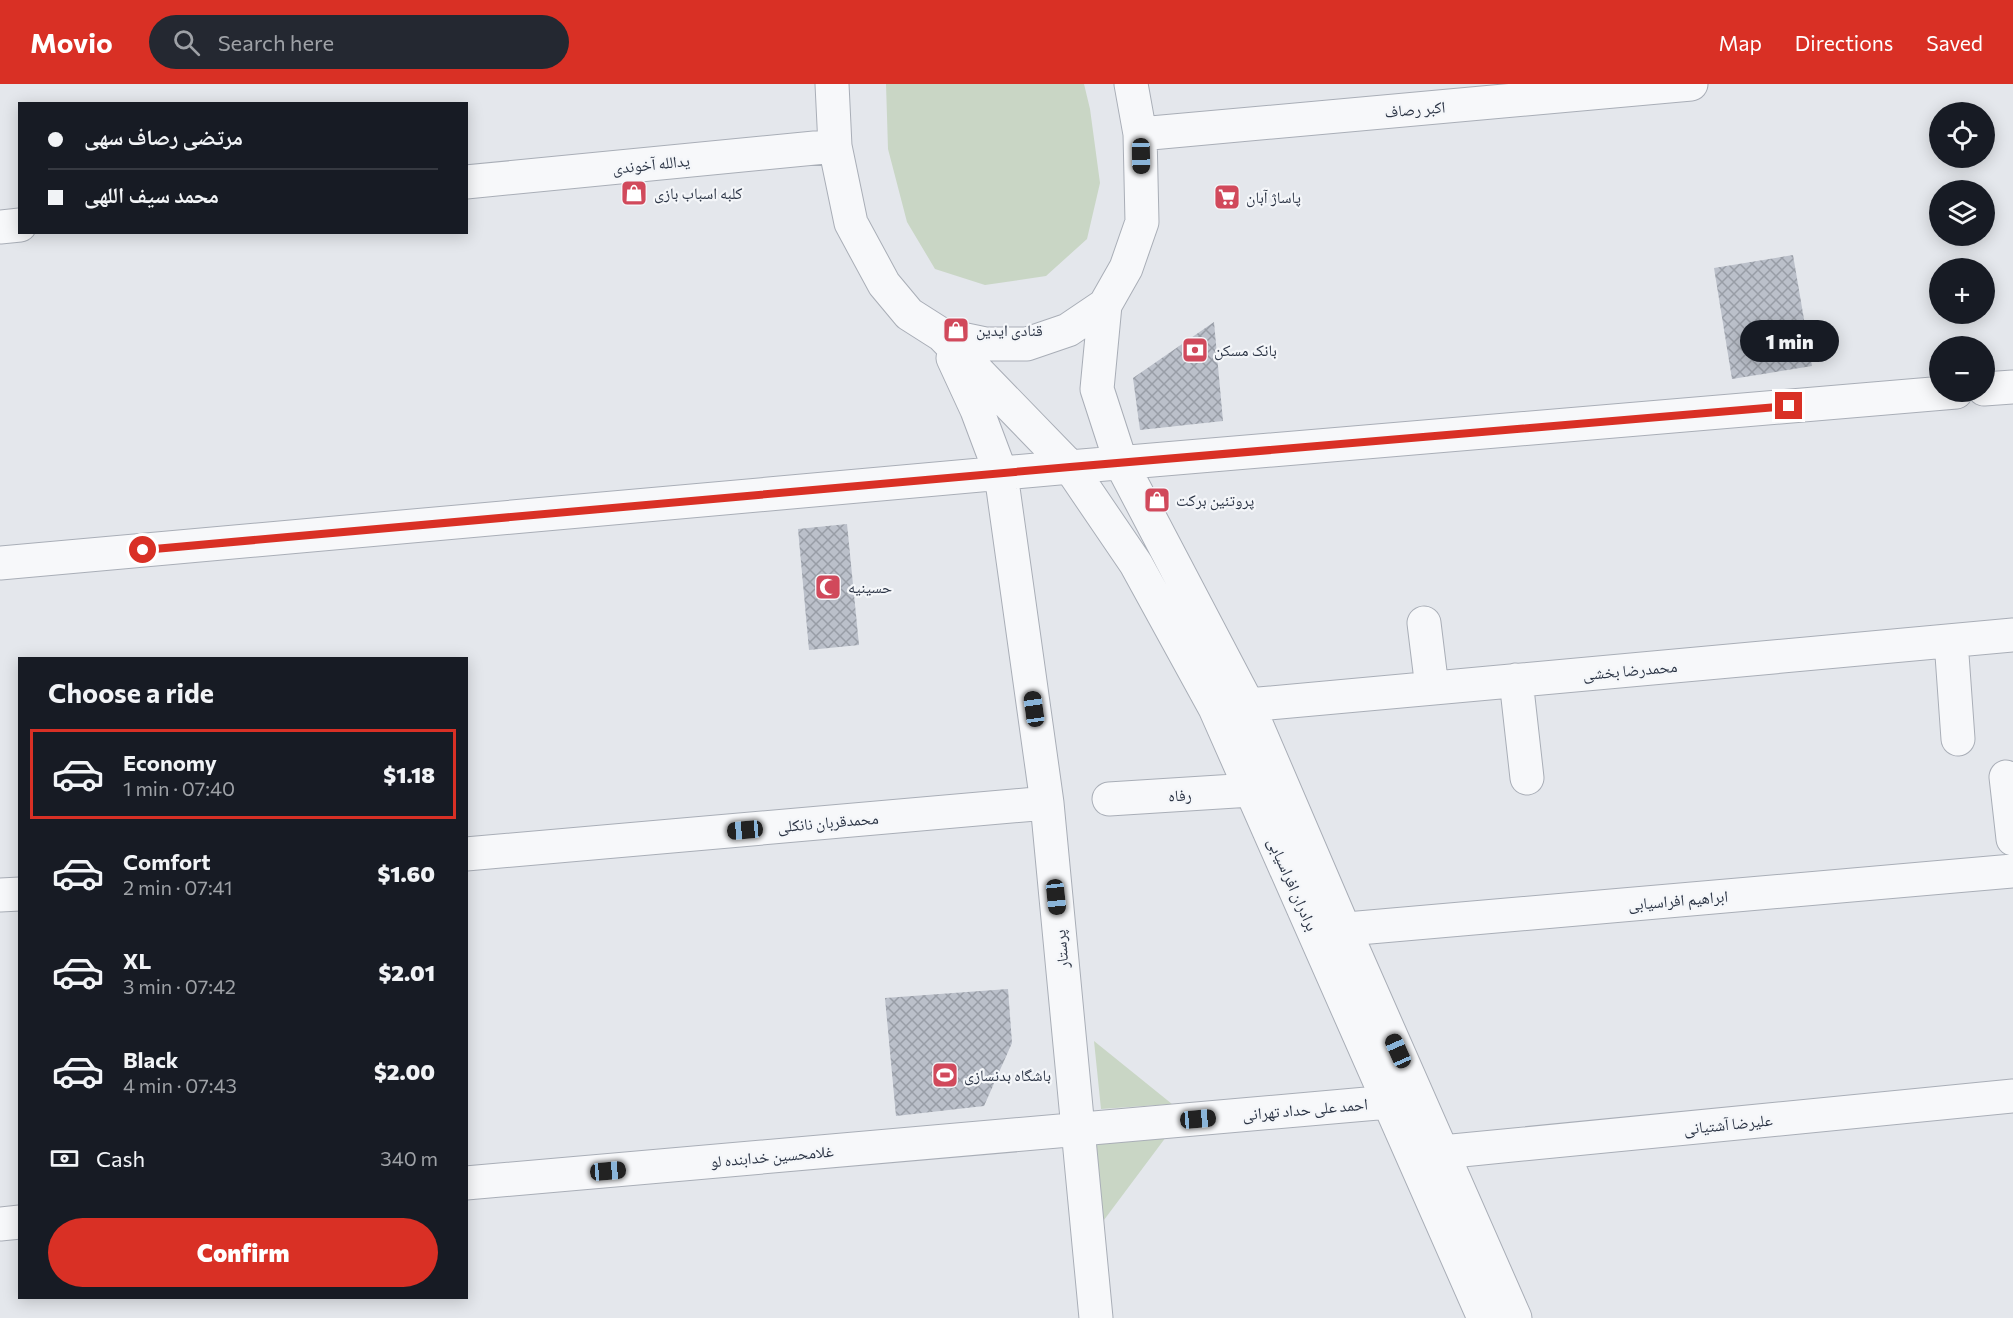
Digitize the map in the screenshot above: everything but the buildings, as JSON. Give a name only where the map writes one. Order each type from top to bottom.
[{"type":"street","points":[[832,84],[835,147],[850,223],[884,284],[909,314],[942,335],[985,344],[1027,344],[1068,330],[1106,305],[1126,268],[1142,222],[1140,134],[1131,84]]},
{"type":"street","name":"اکبر رصاف","points":[[1140,134],[1504,93],[1690,84]]},
{"type":"street","name":"یدالله آخوندی","points":[[468,182],[835,147]]},
{"type":"street","points":[[0,227],[18,225]]},
{"type":"street","name":"برادران افراسیابی","points":[[1106,305],[1097,389],[1121,463],[1248,705],[1266,787]]},
{"type":"street","name":"برادران افراسیابی","points":[[942,335],[1070,467],[1136,564],[1215,708],[1266,787],[1329,931],[1442,1152],[1515,1318]]},
{"type":"street","name":"پرستار","points":[[942,335],[977,410],[1001,474],[1047,803],[1096,1318]]},
{"type":"street","points":[[1995,388],[2013,387]]},
{"type":"street","points":[[0,563],[1070,467],[1929,394]]},
{"type":"street","points":[[1424,623],[1432,688]]},
{"type":"street","name":"محمدرضا بخشی","points":[[1248,705],[2013,635]]},
{"type":"street","points":[[1951,640],[1958,740]]},
{"type":"street","points":[[1516,680],[1527,778]]},
{"type":"street","points":[[2006,777],[2013,838]]},
{"type":"street","name":"رفاه","points":[[1109,799],[1266,787]]},
{"type":"street","name":"محمدقربان نانکلی","points":[[468,854],[1047,803]]},
{"type":"street","name":"ابراهیم افراسیابی","points":[[1329,931],[2013,871]]},
{"type":"street","points":[[0,896],[18,894]]},
{"type":"street","name":"برادران افراسیابی","points":[[1329,931],[1389,1102],[1484,1318]]},
{"type":"street","name":"علیرضا آشتیانی","points":[[1442,1152],[2013,1096]]},
{"type":"street","name":"احمد علی حداد تهرانی","points":[[1078,1130],[1389,1102]]},
{"type":"street","name":"غلامحسین خدابنده لو","points":[[468,1183],[1078,1130]]},
{"type":"street","points":[[0,1224],[18,1222]]},
{"type":"green space","points":[[886,84],[1084,84],[1090,109],[1100,183],[1087,239],[1046,276],[985,285],[935,269],[907,222],[888,149]]},
{"type":"green space","points":[[1094,1041],[1172,1104],[1101,1109]]},
{"type":"green space","points":[[1166,1137],[1101,1224],[1094,1144]]},
{"type":"place","name":"کلبه اسباب بازی","points":[[634,193]]},
{"type":"place","name":"پاساژ آبان","points":[[1227,197]]},
{"type":"place","name":"قنادی ایدین","points":[[956,330]]},
{"type":"place","name":"بانک مسکن","points":[[1195,350]]},
{"type":"place","name":"پروتئین برکت","points":[[1157,500]]},
{"type":"place","name":"حسینیه","points":[[828,587]]},
{"type":"place","name":"باشگاه بدنسازی","points":[[945,1075]]},
{"type":"route","points":[[143,550],[1070,467],[1789,406]]}]
